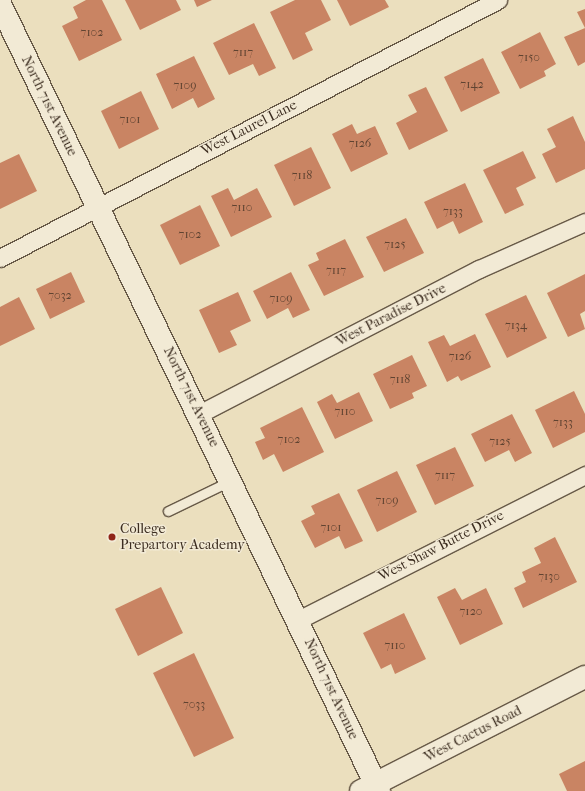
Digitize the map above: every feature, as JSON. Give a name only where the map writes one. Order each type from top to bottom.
[{"type":"street","name":"West Laurel Lane","points":[[0,258],[498,0]]},
{"type":"street","name":"North 71st Avenue","points":[[0,4],[298,620],[372,789]]},
{"type":"street","name":"West Paradise Drive","points":[[199,414],[479,269],[585,222]]},
{"type":"street","name":"West Shaw Butte Drive","points":[[298,620],[585,475]]},
{"type":"street","name":"West Cactus Road","points":[[372,789],[585,677]]},
{"type":"lane","points":[[168,511],[231,480]]},
{"type":"building","points":[[86,0],[102,0],[122,40],[79,61],[62,26],[78,18],[73,7]]},
{"type":"building","points":[[125,0],[176,0],[181,10],[140,30]]},
{"type":"building","points":[[194,0],[212,0],[197,7]]},
{"type":"building","points":[[295,0],[321,0],[331,20],[305,33],[313,50],[293,60],[270,12]]},
{"type":"building","points":[[337,0],[385,0],[389,7],[350,26]]},
{"type":"building","points":[[585,9],[585,28],[577,12]]},
{"type":"building","points":[[254,23],[276,68],[259,76],[253,64],[229,75],[213,43]]},
{"type":"building","points":[[585,28],[585,62],[578,66],[564,37]]},
{"type":"building","points":[[540,32],[556,64],[544,71],[546,76],[520,89],[501,52]]},
{"type":"building","points":[[194,56],[215,99],[198,108],[193,98],[172,109],[156,74]]},
{"type":"building","points":[[483,58],[500,93],[461,112],[444,77]]},
{"type":"building","points":[[426,87],[448,131],[409,150],[396,123],[417,112],[408,95]]},
{"type":"building","points":[[141,91],[159,129],[119,149],[101,111]]},
{"type":"building","points":[[573,116],[585,142],[585,169],[556,183],[542,154],[556,147],[547,129]]},
{"type":"building","points":[[352,124],[357,134],[375,126],[388,154],[351,172],[332,134]]},
{"type":"building","points":[[311,147],[331,188],[294,206],[274,165]]},
{"type":"building","points":[[523,151],[536,178],[516,188],[524,205],[505,214],[483,170]]},
{"type":"building","points":[[19,154],[37,191],[0,209],[0,163]]},
{"type":"building","points":[[465,183],[483,222],[459,234],[453,221],[437,229],[424,202]]},
{"type":"building","points":[[228,188],[234,200],[257,188],[272,217],[231,237],[211,196]]},
{"type":"building","points":[[200,205],[220,246],[180,265],[160,225]]},
{"type":"building","points":[[406,218],[424,253],[384,272],[366,237]]},
{"type":"building","points":[[345,239],[364,277],[324,296],[308,265],[319,260],[316,253]]},
{"type":"building","points":[[71,272],[85,302],[50,319],[36,289]]},
{"type":"building","points":[[291,272],[310,310],[293,318],[288,308],[267,319],[253,291]]},
{"type":"building","points":[[585,274],[585,311],[580,314],[585,329],[568,337],[547,293]]},
{"type":"building","points":[[238,292],[251,321],[230,331],[237,345],[219,353],[199,310]]},
{"type":"building","points":[[526,295],[547,338],[507,358],[485,314]]},
{"type":"building","points":[[19,297],[35,329],[0,346],[0,307]]},
{"type":"building","points":[[475,334],[491,367],[461,381],[458,376],[447,382],[428,342],[444,335],[450,346]]},
{"type":"building","points":[[412,355],[427,386],[412,393],[414,398],[390,409],[373,374]]},
{"type":"building","points":[[574,391],[585,414],[585,432],[553,448],[535,410]]},
{"type":"building","points":[[359,392],[373,421],[335,439],[317,402],[332,394],[337,403]]},
{"type":"building","points":[[302,407],[324,452],[283,472],[274,454],[263,460],[255,442],[265,438],[260,428]]},
{"type":"building","points":[[512,414],[532,453],[515,462],[509,450],[485,462],[471,434]]},
{"type":"building","points":[[455,447],[474,486],[435,505],[416,465]]},
{"type":"building","points":[[397,471],[417,512],[377,532],[357,490]]},
{"type":"building","points":[[339,493],[363,541],[345,549],[339,536],[315,548],[301,521],[315,514],[311,506]]},
{"type":"building","points":[[555,537],[577,582],[523,608],[514,588],[526,582],[522,572],[541,563],[534,548]]},
{"type":"building","points":[[161,587],[183,633],[138,656],[115,609]]},
{"type":"building","points":[[455,588],[462,600],[486,588],[503,624],[460,645],[437,597]]},
{"type":"building","points":[[404,613],[426,659],[395,674],[391,664],[381,669],[363,633]]},
{"type":"building","points":[[194,653],[234,738],[194,757],[153,673]]},
{"type":"building","points":[[585,761],[585,791],[567,791],[559,774]]},
{"type":"place","name":"College Prepartory Academy","points":[[112,537]]}]
